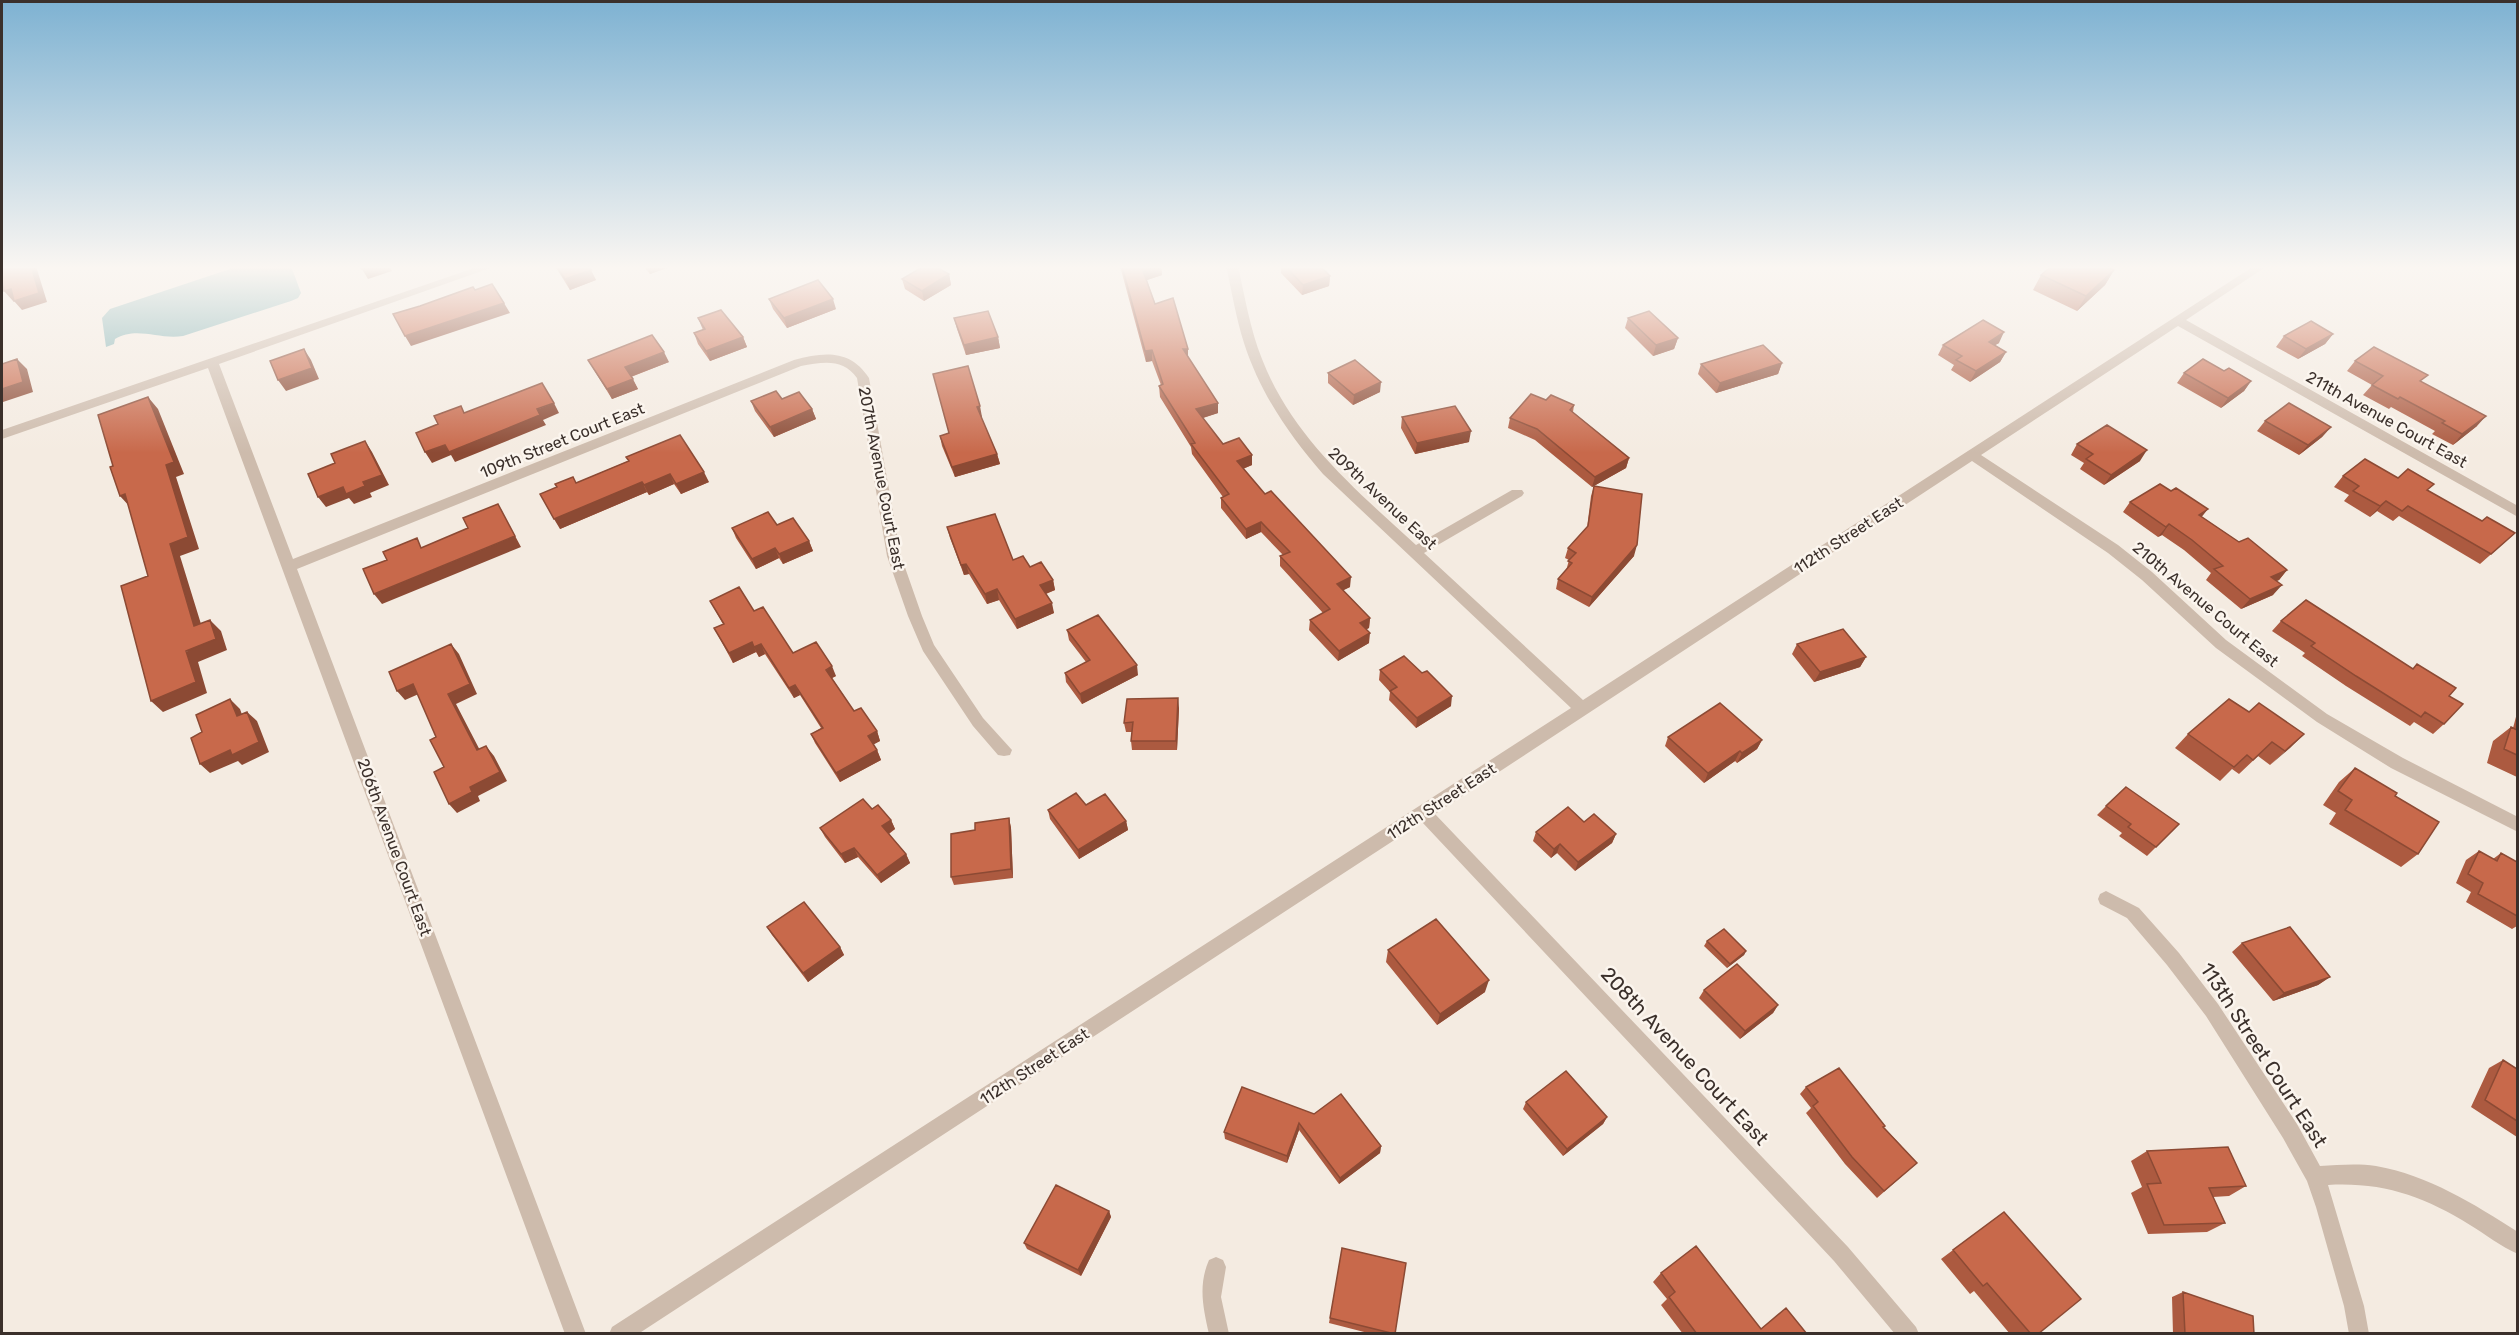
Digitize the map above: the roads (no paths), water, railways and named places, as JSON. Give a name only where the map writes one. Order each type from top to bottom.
[{"type":"street","points":[[2,435],[310,328]]},
{"type":"street","name":"209th Avenue East","points":[[1247,328],[1250,343],[1268,384],[1296,431],[1328,471],[1582,709]]},
{"type":"street","name":"112th Street East","points":[[619,1334],[2167,328]]},
{"type":"street","name":"211th Avenue Court East","points":[[2191,328],[2517,512]]},
{"type":"street","name":"109th Street Court East","points":[[290,566],[798,363],[829,358],[848,362]]},
{"type":"street","name":"206th Avenue Court East","points":[[212,362],[576,1334]]},
{"type":"street","name":"207th Avenue Court East","points":[[848,362],[856,367],[863,378],[894,556],[915,616],[928,647],[978,722],[1004,750]]},
{"type":"street","name":"210th Avenue Court East","points":[[1972,454],[2113,549],[2147,576],[2221,644],[2322,718],[2407,768],[2517,825]]},
{"type":"street","points":[[1415,552],[1517,493]]},
{"type":"street","name":"208th Avenue Court East","points":[[1424,813],[1842,1254],[1910,1334]]},
{"type":"street","name":"113th Street Court East","points":[[2106,899],[2133,913],[2180,968],[2212,1010],[2283,1120],[2315,1176],[2354,1306],[2359,1334]]},
{"type":"street","points":[[2315,1176],[2368,1175],[2404,1184],[2438,1197],[2472,1214],[2517,1244]]},
{"type":"street","points":[[1216,1267],[1211,1297],[1219,1334]]},
{"type":"water","points":[[103,328],[207,328],[174,337],[140,333],[123,335],[115,339],[114,344],[106,347]]}]
